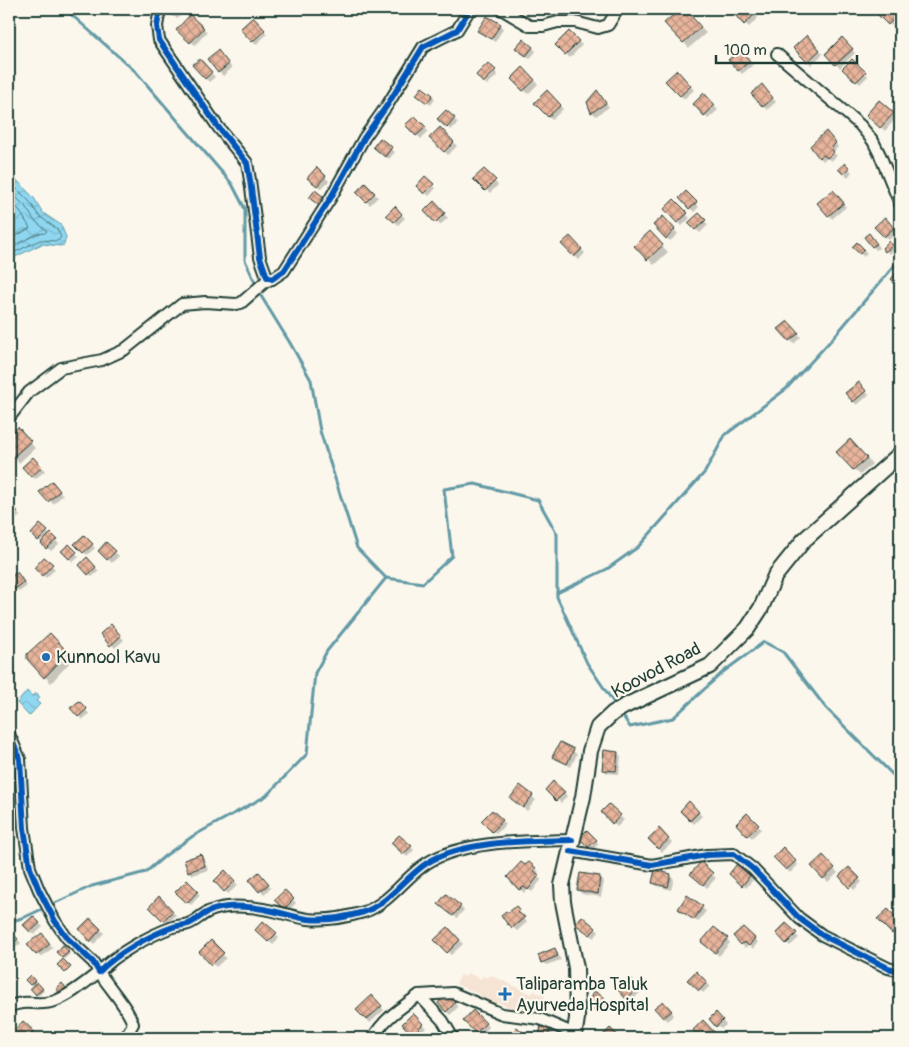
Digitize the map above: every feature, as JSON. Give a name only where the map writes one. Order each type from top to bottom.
[{"type":"main road","name":"Koovod Road","points":[[573,1036],[577,1018],[576,968],[562,902],[562,885],[583,797],[590,751],[598,726],[619,709],[710,666],[748,628],[775,576],[804,540],[900,454]]},
{"type":"street","points":[[160,9],[157,26],[159,40],[218,127],[247,163],[260,257],[269,281]]},
{"type":"street","points":[[9,418],[29,392],[61,368],[102,360],[124,350],[182,304],[205,302],[236,304],[284,271],[330,200],[364,138],[388,104],[423,46],[457,30],[470,9]]},
{"type":"street","points":[[501,9],[530,26],[543,26],[558,22],[575,22],[598,28],[608,25],[618,9]]},
{"type":"street","points":[[777,54],[860,125],[880,155],[900,204]]},
{"type":"street","points":[[9,734],[20,759],[23,820],[30,868],[39,890],[67,938],[93,962],[112,992],[129,1013],[133,1024],[127,1034],[121,1038]]},
{"type":"street","points":[[9,1008],[18,1002],[38,1004],[55,1001],[99,972],[107,964],[157,934],[174,926],[189,924],[207,912],[225,907],[266,908],[309,919],[332,919],[365,911],[388,897],[427,863],[451,853],[474,847],[529,841],[571,846],[652,865],[707,855],[734,854],[753,869],[799,918],[822,935],[888,968],[900,971]]},
{"type":"street","points":[[373,1038],[390,1016],[419,995],[454,992],[502,1014],[540,1019],[573,1036]]},
{"type":"street","points":[[419,995],[443,1021],[453,1038]]},
{"type":"shaded area","name":"Taliparamba Taluk Ayurveda Hospital","points":[[468,973],[481,979],[483,976],[488,978],[490,975],[532,994],[534,991],[545,996],[536,1015],[525,1011],[523,1013],[497,1002],[494,1006],[479,1000],[481,995],[456,984],[461,975],[466,977]]},
{"type":"water","points":[[9,172],[34,198],[43,213],[61,225],[66,237],[64,245],[42,244],[15,257],[12,263],[13,273],[9,277]]},
{"type":"water","points":[[27,691],[32,696],[37,693],[40,698],[36,701],[40,704],[29,716],[17,703]]},
{"type":"building","points":[[166,9],[181,9],[173,16]]},
{"type":"building","points":[[680,9],[685,9],[701,27],[683,43],[664,23]]},
{"type":"building","points":[[739,9],[750,9],[755,14],[744,25],[734,14]]},
{"type":"building","points":[[884,9],[893,9],[898,14],[888,25],[878,15]]},
{"type":"building","points":[[190,15],[204,28],[190,43],[176,30]]},
{"type":"building","points":[[487,16],[501,24],[491,39],[477,31]]},
{"type":"building","points":[[253,17],[265,30],[252,42],[240,29]]},
{"type":"building","points":[[569,31],[579,41],[565,55],[555,45]]},
{"type":"building","points":[[807,35],[820,50],[807,62],[793,48]]},
{"type":"building","points":[[842,37],[853,49],[835,65],[825,54]]},
{"type":"building","points":[[523,39],[533,47],[526,56],[515,48]]},
{"type":"building","points":[[741,49],[750,61],[738,71],[728,60]]},
{"type":"building","points":[[218,50],[229,64],[218,73],[207,59]]},
{"type":"building","points":[[200,59],[212,72],[205,79],[192,65]]},
{"type":"building","points":[[852,59],[866,72],[856,82],[842,69]]},
{"type":"building","points":[[488,63],[496,70],[483,83],[476,75]]},
{"type":"building","points":[[523,67],[535,80],[523,91],[511,79]]},
{"type":"building","points":[[677,70],[691,86],[680,96],[665,81]]},
{"type":"building","points":[[762,84],[773,98],[763,107],[751,94]]},
{"type":"building","points":[[422,87],[433,95],[427,103],[416,95]]},
{"type":"building","points":[[547,90],[561,105],[548,117],[534,103]]},
{"type":"building","points":[[597,90],[606,103],[591,113],[587,102]]},
{"type":"building","points":[[704,93],[715,105],[704,116],[693,104]]},
{"type":"building","points":[[879,100],[894,113],[880,128],[866,115]]},
{"type":"building","points":[[446,110],[455,118],[447,128],[437,119]]},
{"type":"building","points":[[415,116],[426,127],[416,136],[405,125]]},
{"type":"building","points":[[440,127],[454,142],[444,152],[429,138]]},
{"type":"building","points":[[826,131],[836,143],[831,148],[834,152],[827,158],[823,155],[819,158],[810,146]]},
{"type":"building","points":[[380,138],[392,147],[385,157],[373,147]]},
{"type":"building","points":[[845,163],[850,168],[843,174],[838,169]]},
{"type":"building","points":[[317,167],[326,176],[317,186],[307,178]]},
{"type":"building","points":[[484,169],[496,180],[485,191],[473,179]]},
{"type":"building","points":[[425,176],[434,184],[424,194],[416,186]]},
{"type":"building","points":[[365,183],[375,193],[366,202],[356,192]]},
{"type":"building","points":[[315,190],[325,198],[320,206],[309,198]]},
{"type":"building","points":[[833,190],[844,203],[828,216],[817,203]]},
{"type":"building","points":[[686,191],[697,202],[689,209],[679,198]]},
{"type":"building","points":[[674,199],[688,213],[677,223],[664,209]]},
{"type":"building","points":[[434,201],[445,213],[435,223],[424,211]]},
{"type":"building","points":[[395,206],[402,214],[394,222],[386,215]]},
{"type":"building","points":[[699,213],[706,220],[695,230],[688,223]]},
{"type":"building","points":[[663,216],[675,229],[666,239],[653,225]]},
{"type":"building","points":[[885,217],[894,228],[884,237],[874,227]]},
{"type":"building","points":[[650,231],[663,245],[647,260],[634,246]]},
{"type":"building","points":[[869,233],[877,244],[872,247],[864,237]]},
{"type":"building","points":[[570,236],[582,249],[574,257],[561,244]]},
{"type":"building","points":[[889,241],[893,245],[885,252],[882,248]]},
{"type":"building","points":[[857,242],[864,249],[860,254],[852,247]]},
{"type":"building","points":[[900,269],[900,289],[891,279]]},
{"type":"building","points":[[788,321],[799,333],[789,341],[778,329]]},
{"type":"building","points":[[859,382],[866,391],[853,402],[845,393]]},
{"type":"building","points":[[18,427],[31,441],[12,458],[9,454],[9,436]]},
{"type":"building","points":[[850,439],[867,458],[853,470],[836,452]]},
{"type":"building","points":[[33,457],[42,467],[31,477],[22,467]]},
{"type":"building","points":[[52,481],[60,491],[48,502],[39,492]]},
{"type":"building","points":[[9,501],[18,512],[9,519]]},
{"type":"building","points":[[40,524],[48,531],[38,541],[31,534]]},
{"type":"building","points":[[51,533],[57,539],[46,549],[41,543]]},
{"type":"building","points":[[84,535],[93,544],[83,553],[74,544]]},
{"type":"building","points":[[106,542],[116,551],[107,560],[98,551]]},
{"type":"building","points":[[69,544],[77,552],[69,559],[61,551]]},
{"type":"building","points":[[44,557],[53,564],[42,576],[34,568]]},
{"type":"building","points":[[87,557],[96,567],[88,575],[79,565]]},
{"type":"building","points":[[17,572],[24,582],[14,590],[9,582],[9,578]]},
{"type":"building","points":[[111,624],[121,636],[110,646],[100,634]]},
{"type":"building","name":"Kunnool Kavu","points":[[50,633],[67,654],[44,678],[27,659],[27,654]]},
{"type":"building","points":[[79,701],[87,709],[78,717],[70,708]]},
{"type":"building","points":[[560,742],[574,749],[567,764],[552,757]]},
{"type":"building","points":[[604,750],[618,752],[616,771],[602,770]]},
{"type":"building","points":[[553,781],[565,792],[556,801],[545,790]]},
{"type":"building","points":[[520,785],[533,795],[523,808],[510,798]]},
{"type":"building","points":[[689,801],[699,812],[690,821],[680,811]]},
{"type":"building","points":[[609,804],[621,815],[612,824],[601,812]]},
{"type":"building","points":[[492,810],[503,820],[492,832],[481,821]]},
{"type":"building","points":[[747,813],[759,825],[747,836],[736,824]]},
{"type":"building","points":[[659,828],[669,839],[658,849],[648,839]]},
{"type":"building","points":[[587,830],[597,840],[588,847],[579,838]]},
{"type":"building","points":[[399,835],[412,846],[403,854],[391,843]]},
{"type":"building","points":[[783,847],[796,861],[786,870],[773,857]]},
{"type":"building","points":[[201,854],[205,866],[188,872],[184,860]]},
{"type":"building","points":[[823,855],[835,868],[823,879],[811,866]]},
{"type":"building","points":[[521,862],[525,865],[529,862],[536,868],[534,871],[539,875],[528,890],[524,887],[519,890],[507,877]]},
{"type":"building","points":[[701,862],[713,873],[703,885],[690,874]]},
{"type":"building","points":[[737,864],[750,876],[742,886],[729,874]]},
{"type":"building","points":[[849,867],[860,878],[849,888],[839,876]]},
{"type":"building","points":[[225,870],[235,881],[224,892],[214,881]]},
{"type":"building","points":[[655,870],[671,874],[668,887],[652,883]]},
{"type":"building","points":[[259,872],[269,884],[259,892],[249,880]]},
{"type":"building","points":[[580,873],[600,876],[598,894],[577,890]]},
{"type":"building","points":[[187,880],[198,891],[187,903],[175,892]]},
{"type":"building","points":[[285,890],[294,899],[284,909],[274,900]]},
{"type":"building","points":[[446,894],[461,906],[453,916],[438,904]]},
{"type":"building","points":[[687,895],[703,906],[694,920],[678,909]]},
{"type":"building","points":[[159,896],[173,911],[163,921],[149,907]]},
{"type":"building","points":[[516,906],[519,909],[517,912],[525,917],[512,928],[501,915],[506,911],[508,913]]},
{"type":"building","points":[[888,909],[900,922],[900,926],[892,934],[877,919]]},
{"type":"building","points":[[33,916],[40,923],[30,932],[23,925]]},
{"type":"building","points":[[582,916],[596,928],[590,935],[575,924]]},
{"type":"building","points":[[90,918],[101,929],[90,942],[79,929]]},
{"type":"building","points":[[263,921],[277,933],[268,942],[255,930]]},
{"type":"building","points":[[786,923],[797,933],[786,944],[776,933]]},
{"type":"building","points":[[448,927],[460,940],[447,953],[434,940]]},
{"type":"building","points":[[714,927],[728,938],[715,953],[701,942]]},
{"type":"building","points":[[743,927],[755,938],[749,946],[744,942],[741,945],[733,936]]},
{"type":"building","points":[[9,929],[18,939],[9,948]]},
{"type":"building","points":[[42,933],[50,944],[36,955],[27,944]]},
{"type":"building","points":[[211,940],[224,953],[211,965],[199,952]]},
{"type":"building","points":[[63,945],[69,952],[62,958],[56,952]]},
{"type":"building","points":[[555,948],[558,956],[541,963],[538,955]]},
{"type":"building","points":[[63,959],[71,967],[65,973],[57,965]]},
{"type":"building","points":[[696,971],[707,982],[699,991],[687,980]]},
{"type":"building","points":[[30,975],[35,981],[30,985],[25,980]]},
{"type":"building","points":[[630,978],[639,987],[626,999],[618,990]]},
{"type":"building","points":[[37,982],[43,989],[36,995],[30,988]]},
{"type":"building","points":[[62,983],[68,990],[62,995],[56,989]]},
{"type":"building","points":[[594,991],[605,998],[597,1012],[586,1005]]},
{"type":"building","points":[[447,994],[455,1003],[446,1012],[438,1003]]},
{"type":"building","points":[[372,995],[382,1006],[366,1020],[356,1010]]},
{"type":"building","points":[[663,1001],[672,1011],[663,1018],[654,1008]]},
{"type":"building","points":[[473,1010],[486,1023],[476,1033],[463,1021]]},
{"type":"building","points":[[716,1012],[723,1020],[716,1027],[709,1019]]},
{"type":"building","points":[[413,1013],[423,1024],[412,1035],[402,1024]]},
{"type":"building","points":[[703,1020],[716,1034],[712,1038],[700,1038],[693,1030]]},
{"type":"building","points":[[23,1021],[34,1031],[26,1038],[17,1038],[12,1033]]},
{"type":"building","points":[[541,1025],[550,1026],[548,1038],[539,1036]]},
{"type":"building","points":[[517,1027],[529,1038],[506,1038]]},
{"type":"building","points":[[610,1028],[621,1038],[600,1038]]},
{"type":"waterway","points":[[65,9],[136,72],[232,184],[245,209],[245,260],[261,296],[311,380],[320,431],[357,548],[386,578],[423,583],[452,556],[444,489],[475,484],[538,500],[557,534],[557,597],[587,663],[616,706]]},
{"type":"waterway","points":[[557,593],[607,569],[638,547],[705,472],[725,435],[786,389],[833,338],[900,259]]},
{"type":"waterway","points":[[55,903],[92,886],[146,872],[193,836],[266,796],[307,754],[315,673],[327,651],[386,578]]},
{"type":"waterway","points":[[621,713],[630,727],[673,718],[723,672],[764,642],[783,652],[826,708],[900,782]]},
{"type":"waterway","points":[[9,922],[40,910]]},
{"type":"cycle path","points":[[160,9],[157,26],[159,40],[218,127],[247,163],[260,257],[267,277],[272,279],[284,271],[330,199],[364,138],[388,104],[423,47],[457,30],[470,9]]},
{"type":"cycle path","points":[[9,734],[20,759],[24,828],[30,868],[55,921],[67,938],[93,962],[99,972],[114,959],[144,940],[173,927],[191,923],[213,910],[233,907],[256,908],[308,919],[344,917],[364,912],[382,903],[419,869],[442,855],[498,843],[572,840]]},
{"type":"cycle path","points":[[570,851],[652,865],[707,855],[734,854],[753,869],[799,918],[822,935],[888,968],[900,971]]},
{"type":"place","name":"Kunnool Kavu","points":[[46,657]]},
{"type":"place","name":"Taliparamba Taluk Ayurveda Hospital","points":[[505,994]]}]
